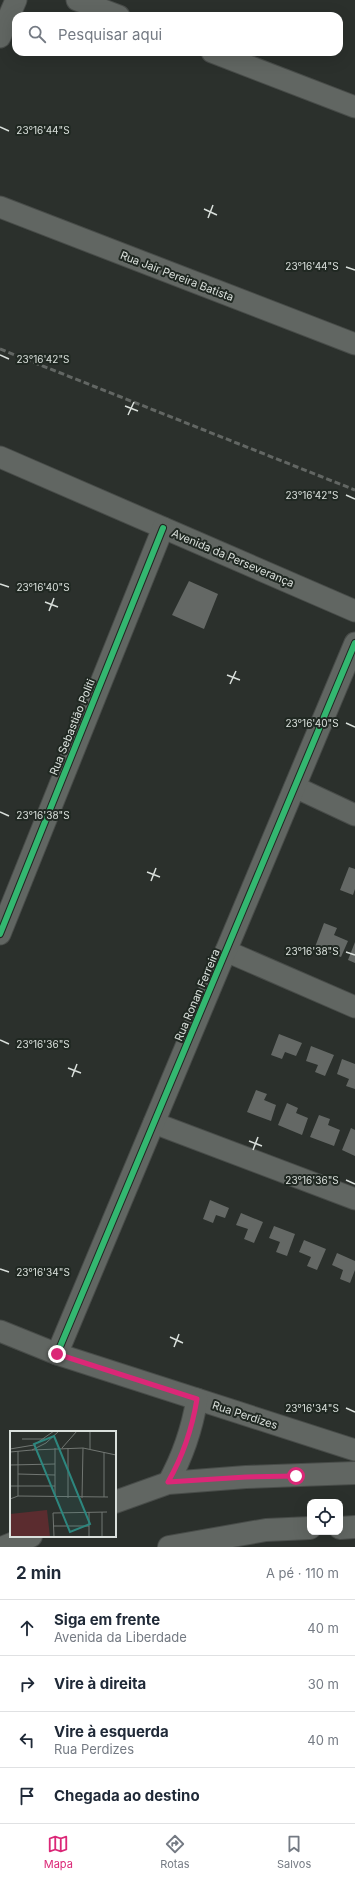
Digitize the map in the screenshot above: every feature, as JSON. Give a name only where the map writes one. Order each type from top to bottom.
[{"type":"street","points":[[0,37],[16,0]]},
{"type":"street","points":[[77,0],[108,12]]},
{"type":"street","points":[[222,56],[355,107]]},
{"type":"street","name":"Rua Jair Pereira Batista","points":[[0,207],[355,344]]},
{"type":"street","name":"Avenida da Perseverança","points":[[0,457],[355,611]]},
{"type":"street","name":"Rua Sebastião Politi","points":[[0,934],[163,528]]},
{"type":"street","name":"Rua Ronan Ferreira","points":[[57,1354],[355,643]]},
{"type":"street","points":[[295,787],[355,815]]},
{"type":"street","points":[[226,951],[355,1007]]},
{"type":"street","points":[[154,1123],[355,1199]]},
{"type":"street","name":"Rua Perdizes","points":[[0,1332],[57,1354],[355,1450]]},
{"type":"street","points":[[168,1482],[177,1466],[186,1444],[193,1423],[197,1399]]},
{"type":"street","points":[[116,1502],[168,1482],[246,1477],[355,1473]]},
{"type":"street","points":[[343,1528],[355,1527]]},
{"type":"street","points":[[169,1547],[266,1530],[307,1528]]},
{"type":"street","points":[[4,1547],[29,1537]]},
{"type":"building","points":[[189,581],[218,594],[204,629],[172,615]]},
{"type":"building","points":[[349,867],[355,869],[355,889],[353,895],[340,890]]},
{"type":"building","points":[[324,923],[337,928],[334,935],[348,941],[341,957],[315,947]]},
{"type":"building","points":[[355,942],[355,963],[348,960]]},
{"type":"building","points":[[279,1034],[302,1043],[296,1056],[285,1052],[282,1059],[271,1055]]},
{"type":"building","points":[[311,1046],[334,1055],[325,1076],[315,1072],[318,1065],[306,1061]]},
{"type":"building","points":[[342,1059],[355,1064],[355,1089],[346,1086],[349,1079],[337,1074]]},
{"type":"building","points":[[256,1090],[267,1094],[264,1100],[276,1105],[271,1121],[247,1112]]},
{"type":"building","points":[[287,1103],[298,1108],[296,1113],[308,1118],[302,1135],[278,1125]]},
{"type":"building","points":[[319,1115],[330,1119],[328,1125],[340,1130],[334,1146],[310,1137]]},
{"type":"building","points":[[351,1128],[355,1130],[355,1156],[342,1150]]},
{"type":"building","points":[[210,1200],[229,1208],[225,1218],[216,1215],[213,1223],[203,1219]]},
{"type":"building","points":[[241,1213],[263,1222],[254,1243],[244,1239],[248,1229],[236,1225]]},
{"type":"building","points":[[274,1226],[295,1234],[287,1256],[276,1252],[280,1242],[269,1238]]},
{"type":"building","points":[[304,1240],[326,1249],[317,1270],[307,1266],[311,1257],[299,1252]]},
{"type":"building","points":[[337,1253],[355,1261],[355,1270],[350,1283],[340,1279],[343,1270],[332,1265]]},
{"type":"railway","points":[[0,349],[355,490]]},
{"type":"cycle path","points":[[0,934],[163,528]]},
{"type":"cycle path","points":[[57,1354],[355,643]]},
{"type":"route","points":[[57,1354],[197,1399],[193,1423],[186,1444],[177,1466],[168,1482],[246,1477],[296,1476]]}]
